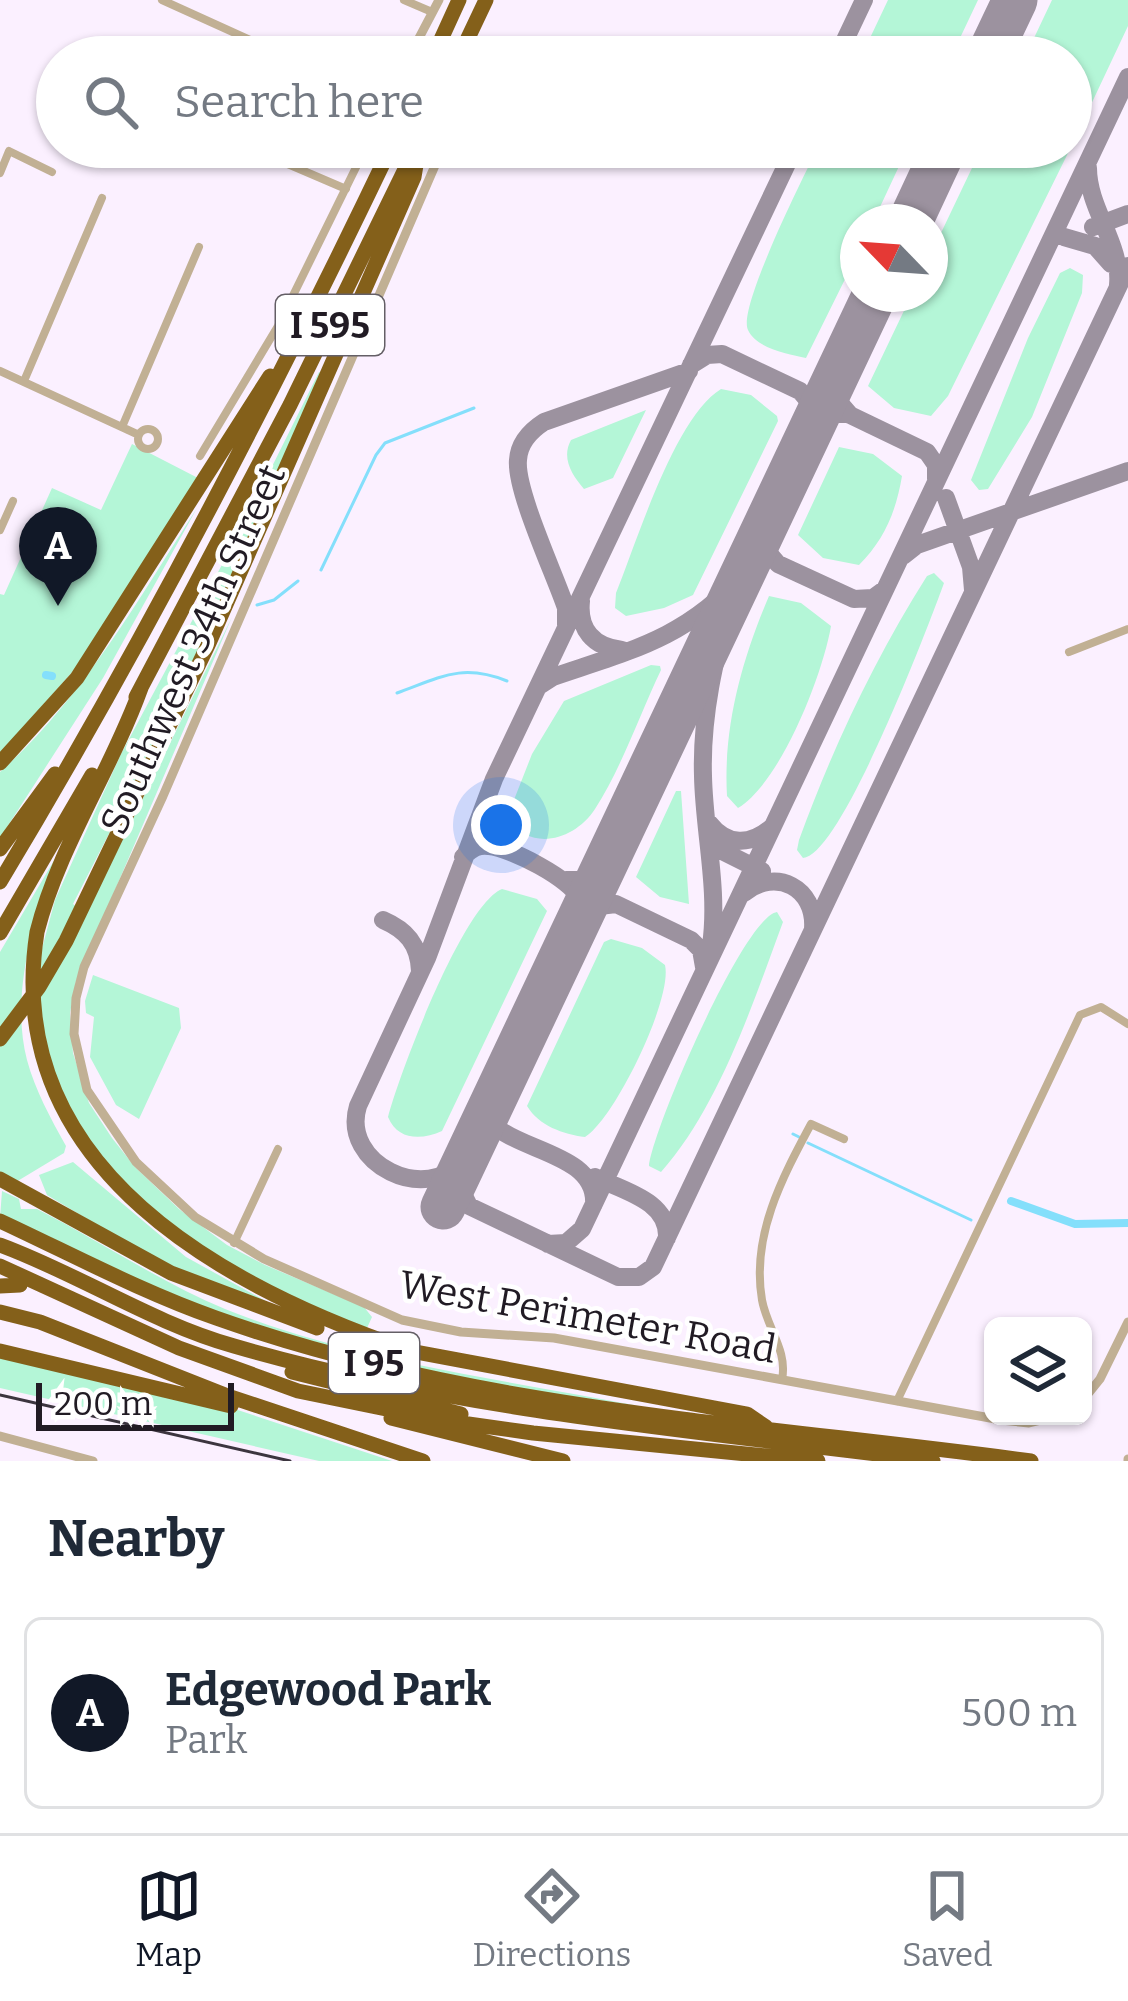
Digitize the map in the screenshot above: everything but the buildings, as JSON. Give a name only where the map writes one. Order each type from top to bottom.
[{"type":"highway","points":[[443,36],[459,0]]},
{"type":"highway","points":[[469,36],[486,0]]},
{"type":"highway","name":"I 595","points":[[0,882],[88,736],[301,335],[381,168]]},
{"type":"highway","name":"I 595","points":[[0,933],[141,688],[290,405],[407,168]]},
{"type":"highway","points":[[0,1039],[39,987],[84,905],[237,581],[415,168]]},
{"type":"highway","points":[[0,763],[76,679],[301,335]]},
{"type":"highway","points":[[141,688],[124,736],[55,878],[34,944],[28,1018],[35,1061],[52,1106],[100,1175],[197,1255],[294,1308],[411,1352]]},
{"type":"highway","points":[[0,849],[72,750],[88,736]]},
{"type":"highway","points":[[0,1179],[196,1285],[313,1327],[411,1352],[747,1414],[769,1429]]},
{"type":"highway","name":"I 95","points":[[0,1221],[167,1299],[304,1346],[430,1378],[548,1401],[1031,1461]]},
{"type":"highway","points":[[0,1242],[235,1335],[529,1409],[933,1461]]},
{"type":"highway","points":[[0,1256],[158,1327],[294,1373],[431,1408],[557,1428],[584,1438]]},
{"type":"highway","points":[[0,1266],[179,1348],[298,1391],[440,1420],[818,1461]]},
{"type":"highway","name":"I 95","points":[[0,1275],[117,1330],[313,1402],[517,1438],[766,1461]]},
{"type":"highway","points":[[0,1286],[20,1286]]},
{"type":"highway","points":[[0,1312],[423,1461]]},
{"type":"highway","points":[[0,1351],[302,1422]]},
{"type":"highway","points":[[388,1418],[563,1461]]},
{"type":"street","points":[[162,0],[242,36]]},
{"type":"street","points":[[404,0],[432,12]]},
{"type":"street","points":[[420,36],[439,0]]},
{"type":"street","points":[[0,172],[9,151],[36,164]]},
{"type":"street","points":[[44,168],[52,172]]},
{"type":"street","points":[[297,168],[346,189]]},
{"type":"street","points":[[200,456],[255,369],[356,168]]},
{"type":"street","name":"Southwest 34th Street","points":[[144,1171],[98,1110],[80,1072],[74,1024],[82,974],[177,765],[433,168]]},
{"type":"street","points":[[24,381],[102,198]]},
{"type":"street","points":[[122,427],[199,247]]},
{"type":"street","points":[[0,370],[139,435]]},
{"type":"street","points":[[0,530],[13,501]]},
{"type":"street","points":[[1069,652],[1128,628]]},
{"type":"street","points":[[897,1401],[1080,1015],[1101,1007],[1128,1024]]},
{"type":"street","points":[[782,1379],[784,1359],[762,1300],[761,1247],[775,1197],[811,1124],[844,1139]]},
{"type":"street","points":[[234,1243],[278,1149]]},
{"type":"street","name":"West Perimeter Road","points":[[144,1171],[234,1243],[422,1326],[531,1334],[984,1416]]},
{"type":"street","points":[[1092,1389],[1128,1322]]},
{"type":"street","points":[[0,1436],[93,1461]]},
{"type":"green space","points":[[888,0],[978,0],[961,36],[871,36]]},
{"type":"green space","points":[[1052,0],[1128,0],[1128,26],[1092,102],[1092,36],[1035,36]]},
{"type":"green space","points":[[808,168],[898,168],[881,204],[840,204],[840,289],[806,358],[774,350],[752,336],[747,317]]},
{"type":"green space","points":[[972,168],[1061,168],[948,396],[931,416],[894,408],[868,386],[903,312],[948,312],[948,218]]},
{"type":"green space","points":[[1070,268],[1083,275],[1082,293],[1032,417],[988,489],[979,490],[971,480],[1028,338],[1060,273]]},
{"type":"green space","points":[[319,372],[161,732],[73,904],[86,914],[232,617],[76,981],[70,1013],[73,1053],[89,1103],[135,1167],[227,1245],[364,1307],[372,1317],[367,1328],[357,1329],[195,1248],[80,1140],[38,1036],[37,967],[55,900],[121,754]]},
{"type":"green space","points":[[721,389],[751,395],[778,421],[693,595],[664,608],[626,616],[615,608],[616,593],[659,482],[688,425]]},
{"type":"green space","points":[[646,410],[613,478],[584,489],[568,460],[571,440]]},
{"type":"green space","points":[[132,444],[198,478],[74,670],[0,754],[0,594],[4,595],[52,488],[101,510]]},
{"type":"green space","points":[[839,447],[873,454],[902,476],[888,525],[859,565],[823,558],[798,535]]},
{"type":"green space","points":[[197,508],[103,678],[0,838],[0,772],[83,681]]},
{"type":"green space","points":[[934,573],[944,583],[882,736],[839,820],[819,847],[803,858],[797,850],[799,840],[840,738],[889,640],[927,576]]},
{"type":"green space","points":[[769,596],[801,603],[831,626],[798,725],[770,775],[738,808],[727,796],[731,719],[750,644]]},
{"type":"green space","points":[[651,665],[661,670],[595,809],[565,835],[540,839],[518,829],[509,818],[510,810],[532,754],[564,701]]},
{"type":"green space","points":[[676,791],[681,791],[689,904],[660,897],[636,877]]},
{"type":"green space","points":[[56,857],[27,957],[21,1009],[30,1071],[66,1146],[64,1153],[6,1188],[0,1186],[0,952]]},
{"type":"green space","points":[[502,889],[537,899],[547,911],[442,1131],[419,1137],[404,1134],[388,1117],[419,1029],[469,925]]},
{"type":"green space","points":[[777,912],[783,922],[732,1053],[700,1117],[661,1172],[649,1166],[654,1144],[702,1027],[744,948],[762,923]]},
{"type":"green space","points":[[611,939],[642,948],[665,965],[665,981],[639,1057],[611,1108],[585,1137],[552,1128],[527,1106],[604,942]]},
{"type":"green space","points":[[93,975],[179,1008],[181,1028],[139,1119],[116,1105],[90,1057],[94,1017],[86,1013],[85,1001]]},
{"type":"green space","points":[[73,1162],[186,1257],[300,1320],[159,1262],[47,1195],[39,1175]]},
{"type":"green space","points":[[2,1191],[19,1199],[21,1209],[37,1209],[177,1286],[275,1327],[378,1356],[639,1406],[436,1377],[200,1310],[0,1218]]},
{"type":"green space","points":[[0,1357],[186,1393],[392,1461],[319,1461],[0,1388]]},
{"type":"waterway","points":[[321,570],[385,443],[474,408]]},
{"type":"waterway","points":[[257,605],[274,600],[298,581]]},
{"type":"waterway","points":[[397,693],[464,673],[507,681]]},
{"type":"waterway","points":[[46,675],[52,676]]},
{"type":"waterway","points":[[793,1134],[799,1137]]},
{"type":"waterway","points":[[808,1143],[971,1220]]},
{"type":"waterway","points":[[1011,1201],[1075,1224],[1128,1223]]},
{"type":"taxiway","points":[[847,36],[864,0]]},
{"type":"taxiway","points":[[1092,153],[1128,77]]},
{"type":"taxiway","points":[[463,1159],[448,1173],[429,1179],[391,1172],[362,1145],[356,1127],[358,1106],[427,958],[494,779],[785,168]]},
{"type":"taxiway","points":[[548,1244],[566,1243],[582,1229],[1085,168]]},
{"type":"taxiway","points":[[1088,168],[1093,198],[1115,255],[1118,285]]},
{"type":"taxiway","points":[[1093,227],[1128,214]]},
{"type":"taxiway","points":[[1064,237],[1095,246],[1111,264]]},
{"type":"taxiway","points":[[470,1149],[458,1184],[469,1206],[618,1277],[639,1277],[653,1267],[1128,266]]},
{"type":"taxiway","points":[[691,365],[707,355],[722,354],[800,391],[811,404],[814,424],[829,414],[848,414],[927,452],[936,465],[936,479]]},
{"type":"taxiway","points":[[566,625],[566,608],[523,491],[518,460],[523,443],[544,422],[689,371]]},
{"type":"taxiway","points":[[835,379],[837,400],[850,415]]},
{"type":"taxiway","points":[[903,556],[917,545],[1128,471]]},
{"type":"taxiway","points":[[946,498],[971,567],[973,590]]},
{"type":"taxiway","points":[[764,529],[766,550],[778,564],[854,599],[873,598],[884,590]]},
{"type":"taxiway","points":[[539,686],[678,628],[742,575]]},
{"type":"taxiway","points":[[711,945],[704,731],[731,599]]},
{"type":"taxiway","points":[[581,601],[589,635],[622,650]]},
{"type":"taxiway","points":[[709,823],[723,836],[739,841],[772,827]]},
{"type":"taxiway","points":[[708,833],[720,850],[762,871]]},
{"type":"taxiway","points":[[463,857],[489,846],[539,866],[580,899],[576,924]]},
{"type":"taxiway","points":[[566,880],[589,880],[605,864]]},
{"type":"taxiway","points":[[744,893],[769,882],[792,886],[808,902],[813,929]]},
{"type":"taxiway","points":[[575,929],[591,907],[616,904],[691,940],[701,950],[704,967]]},
{"type":"taxiway","points":[[383,920],[410,939],[420,971]]},
{"type":"taxiway","points":[[495,1096],[493,1117],[500,1130],[573,1166],[585,1176],[594,1204]]},
{"type":"taxiway","points":[[595,1177],[653,1206],[666,1225],[667,1238]]},
{"type":"runway","points":[[998,36],[1015,0]]},
{"type":"runway","points":[[918,204],[935,168]]},
{"type":"runway","points":[[443,1207],[866,312]]},
{"type":"railway","points":[[0,1395],[290,1461]]},
{"type":"place","name":"Edgewood Park","points":[[58,606]]}]
